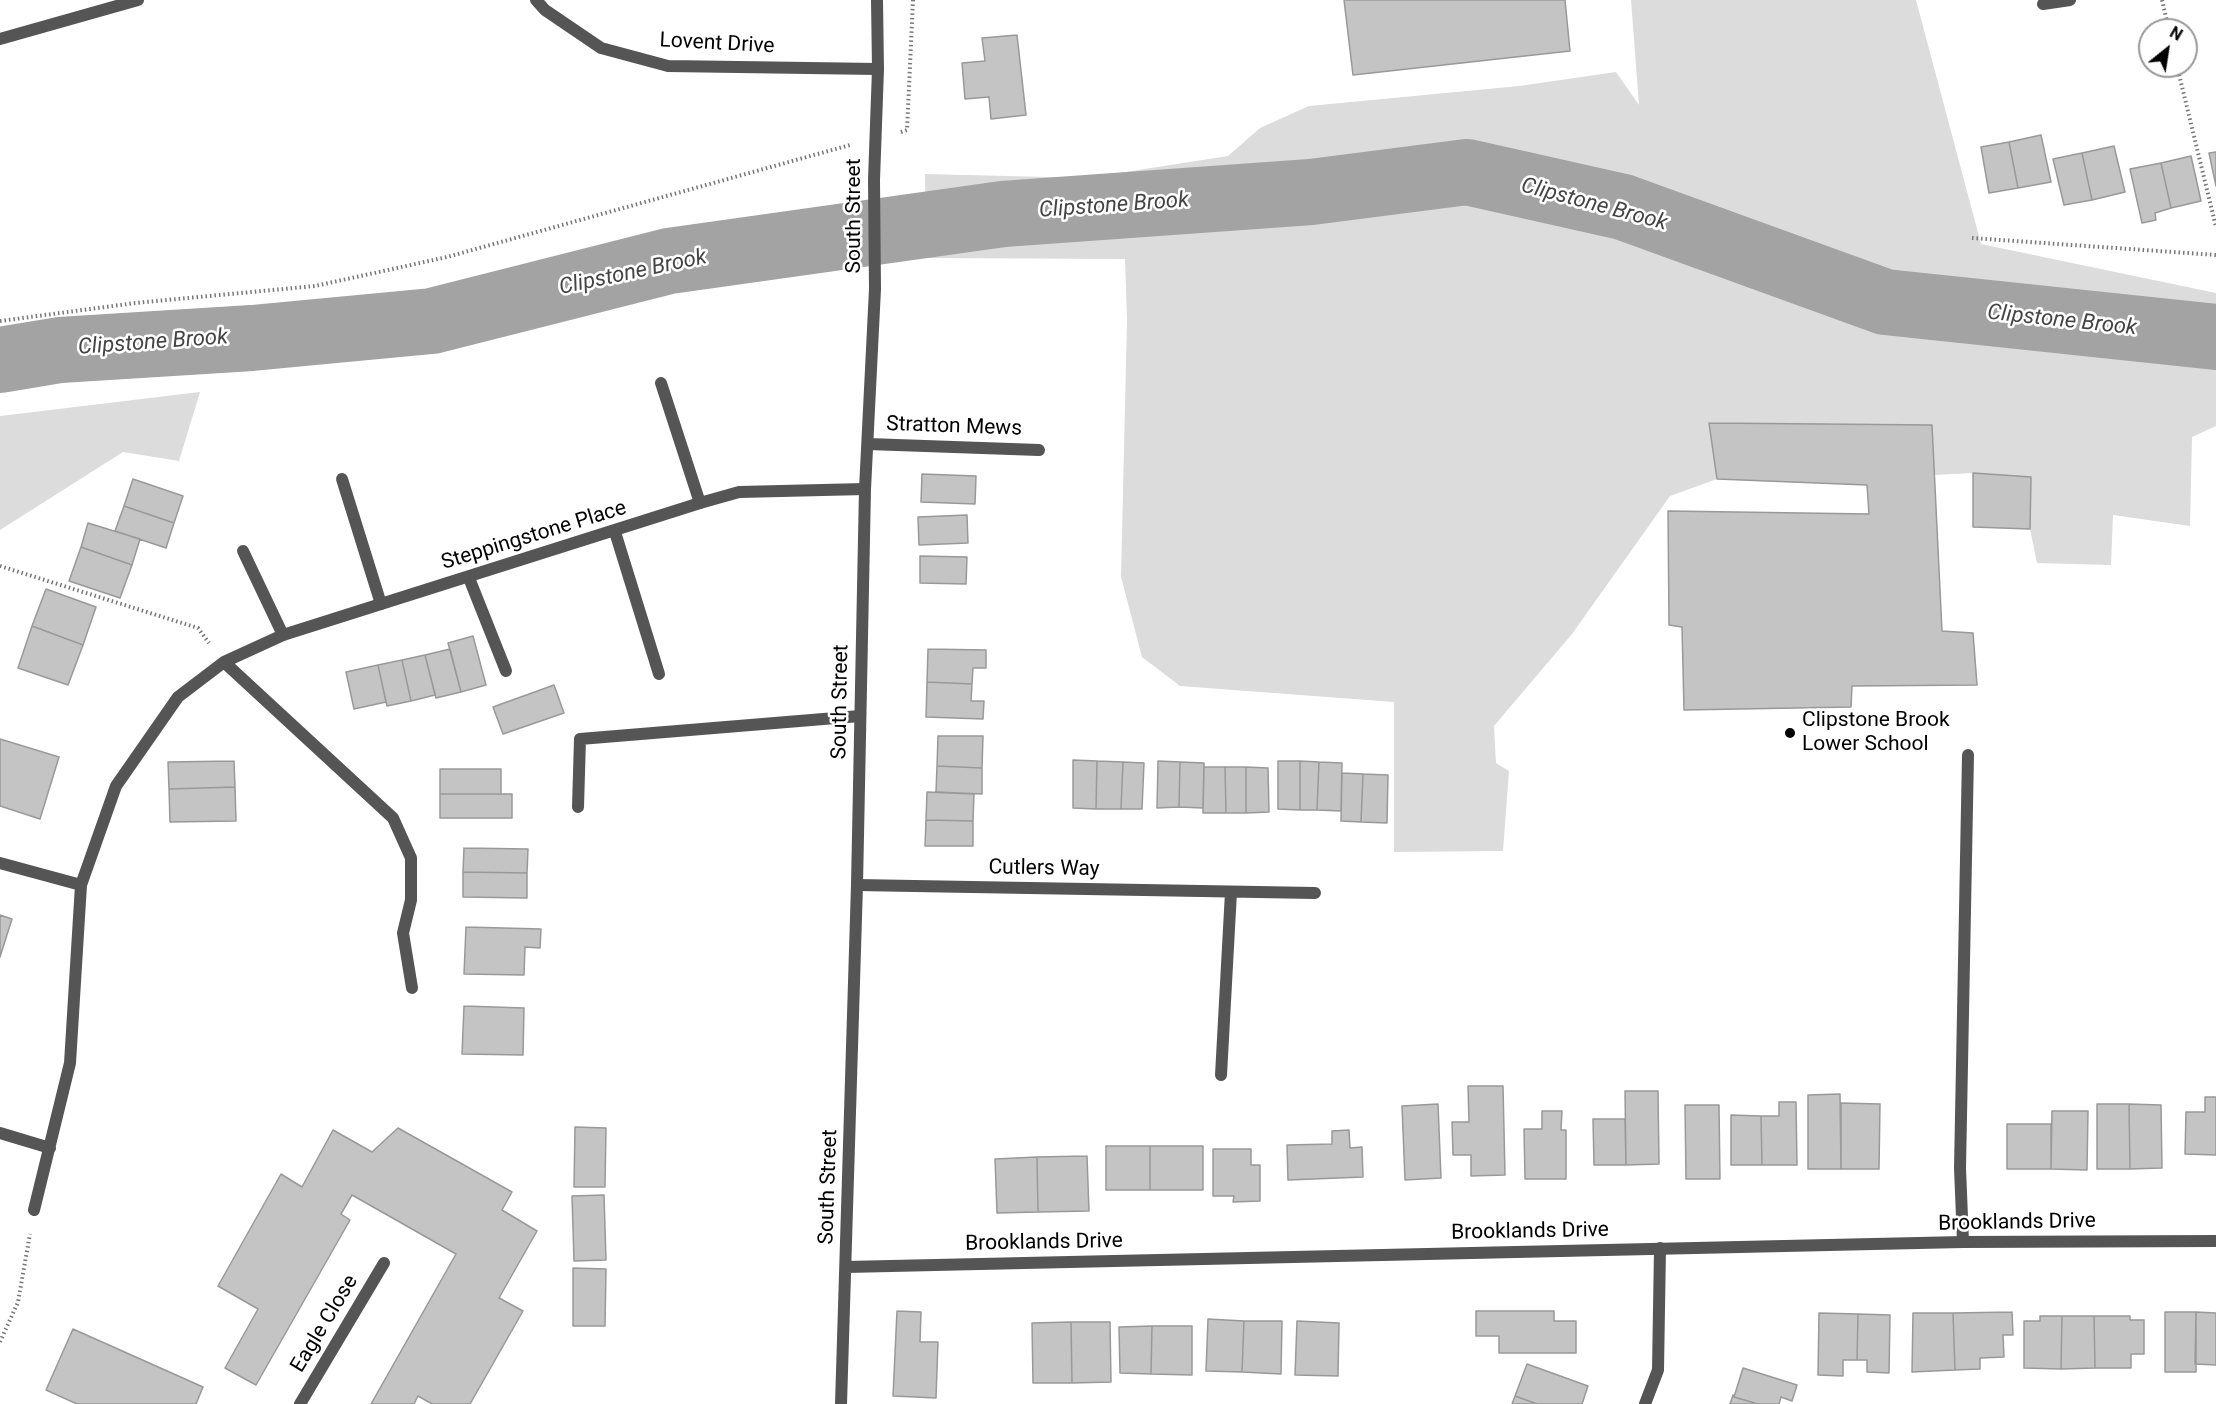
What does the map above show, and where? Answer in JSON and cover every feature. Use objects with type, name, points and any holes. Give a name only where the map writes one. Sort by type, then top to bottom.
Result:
[{"type":"street","points":[[0,39],[138,0]]},
{"type":"street","name":"Lovent Drive","points":[[536,0],[545,10],[601,48],[668,66],[878,69]]},
{"type":"street","name":"South Street","points":[[841,1404],[857,885],[865,489],[875,289],[874,180],[878,69],[876,0]]},
{"type":"street","points":[[2043,4],[2070,0]]},
{"type":"street","points":[[661,383],[700,503]]},
{"type":"street","name":"Stratton Mews","points":[[868,444],[1039,450]]},
{"type":"street","points":[[342,479],[381,604]]},
{"type":"street","name":"Steppingstone Place","points":[[34,1210],[70,1063],[81,885],[116,786],[178,697],[224,662],[283,635],[615,532],[700,503],[739,492],[865,489]]},
{"type":"street","points":[[615,532],[659,674]]},
{"type":"street","points":[[243,551],[283,635]]},
{"type":"street","points":[[469,578],[506,671]]},
{"type":"street","points":[[224,662],[393,818],[411,858],[411,900],[403,933],[412,988]]},
{"type":"street","points":[[578,807],[580,739],[860,716]]},
{"type":"street","points":[[1963,1242],[1960,1168],[1968,755]]},
{"type":"street","points":[[0,863],[81,885]]},
{"type":"street","name":"Cutlers Way","points":[[857,885],[1316,893]]},
{"type":"street","points":[[1221,1075],[1231,892]]},
{"type":"street","points":[[0,1133],[50,1148]]},
{"type":"street","name":"Brooklands Drive","points":[[846,1267],[1963,1242],[2216,1241]]},
{"type":"street","points":[[1645,1404],[1658,1370],[1660,1248]]},
{"type":"street","name":"Eagle Close","points":[[300,1404],[384,1263]]},
{"type":"path","points":[[0,321],[135,303],[315,286],[447,257],[907,130],[912,0]]},
{"type":"path","points":[[2162,0],[2166,18]]},
{"type":"path","points":[[2180,78],[2216,226]]},
{"type":"path","points":[[1972,238],[2216,255]]},
{"type":"path","points":[[0,566],[198,628],[224,662]]},
{"type":"path","points":[[0,1342],[18,1302],[34,1210]]},
{"type":"shaded area","points":[[1631,0],[1916,0],[1981,244],[2216,293],[2216,426],[2192,437],[2190,526],[2113,515],[2111,565],[2037,563],[2030,529],[2031,477],[1973,473],[1934,475],[1709,423],[1717,479],[1670,496],[1572,634],[1494,726],[1496,763],[1509,771],[1503,851],[1394,852],[1394,702],[1180,686],[1142,657],[1121,577],[1127,321],[1125,259],[926,258],[925,174],[1087,178],[1228,156],[1260,128],[1309,106],[1519,86],[1616,72],[1639,105]]},
{"type":"shaded area","points":[[200,392],[179,461],[123,452],[0,530],[0,416]]},
{"type":"building","points":[[1344,0],[1565,0],[1570,51],[1353,75]]},
{"type":"building","points":[[1017,35],[1026,115],[991,119],[989,97],[965,99],[962,63],[985,61],[982,38]]},
{"type":"building","points":[[2041,135],[2051,182],[2018,188],[2009,142]]},
{"type":"building","points":[[2009,142],[2018,188],[1989,193],[1981,147]]},
{"type":"building","points":[[2114,146],[2125,192],[2092,200],[2082,153]]},
{"type":"building","points":[[2216,152],[2216,186],[2209,153]]},
{"type":"building","points":[[2082,153],[2092,200],[2064,205],[2053,159]]},
{"type":"building","points":[[2191,156],[2201,201],[2171,208],[2161,163]]},
{"type":"building","points":[[2161,163],[2171,208],[2155,213],[2156,220],[2142,223],[2130,169]]},
{"type":"building","points":[[1709,423],[1932,425],[1942,631],[1973,633],[1977,685],[1852,686],[1851,707],[1684,710],[1682,627],[1669,625],[1668,511],[1869,514],[1867,485],[1717,479]]},
{"type":"building","points":[[1973,473],[2031,477],[2030,529],[1973,527]]},
{"type":"building","points":[[922,474],[976,476],[975,504],[921,502]]},
{"type":"building","points":[[133,479],[183,496],[174,523],[124,506]]},
{"type":"building","points":[[124,506],[174,523],[166,548],[115,531]]},
{"type":"building","points":[[967,515],[968,543],[919,545],[918,517]]},
{"type":"building","points":[[88,523],[140,539],[132,565],[81,547]]},
{"type":"building","points":[[81,547],[132,565],[120,598],[69,581]]},
{"type":"building","points":[[920,556],[967,557],[966,584],[920,583]]},
{"type":"building","points":[[46,589],[96,607],[83,645],[32,626]]},
{"type":"building","points":[[32,626],[83,645],[68,685],[18,668]]},
{"type":"building","points":[[473,636],[486,685],[461,692],[448,643]]},
{"type":"building","points":[[450,649],[461,692],[436,698],[425,655]]},
{"type":"building","points":[[928,649],[986,650],[986,668],[973,668],[972,684],[927,682]]},
{"type":"building","points":[[425,655],[435,695],[411,701],[402,660]]},
{"type":"building","points":[[402,660],[411,701],[387,706],[378,665]]},
{"type":"building","points":[[378,665],[386,702],[354,709],[346,672]]},
{"type":"building","points":[[927,682],[972,684],[971,701],[984,701],[983,719],[926,717]]},
{"type":"building","points":[[554,685],[564,713],[503,734],[493,707]]},
{"type":"building","points":[[938,736],[983,736],[982,768],[937,766]]},
{"type":"building","points":[[0,739],[59,757],[40,819],[0,806]]},
{"type":"building","points":[[1073,760],[1097,761],[1096,809],[1073,808]]},
{"type":"building","points":[[234,761],[235,787],[169,789],[168,762]]},
{"type":"building","points":[[1097,761],[1123,762],[1121,809],[1096,809]]},
{"type":"building","points":[[1158,761],[1180,762],[1179,807],[1157,808]]},
{"type":"building","points":[[1278,761],[1300,761],[1300,810],[1278,809]]},
{"type":"building","points":[[1300,761],[1319,762],[1317,810],[1300,810]]},
{"type":"building","points":[[1123,762],[1144,763],[1142,809],[1121,809]]},
{"type":"building","points":[[1180,762],[1204,763],[1203,808],[1179,807]]},
{"type":"building","points":[[1319,762],[1342,763],[1341,811],[1317,810]]},
{"type":"building","points":[[937,766],[982,768],[982,794],[936,792]]},
{"type":"building","points":[[1204,767],[1225,767],[1226,813],[1203,813]]},
{"type":"building","points":[[1225,767],[1246,767],[1246,813],[1226,813]]},
{"type":"building","points":[[1246,767],[1268,768],[1269,812],[1246,813]]},
{"type":"building","points":[[440,769],[501,769],[501,794],[440,794]]},
{"type":"building","points":[[1342,773],[1363,774],[1361,822],[1341,821]]},
{"type":"building","points":[[1363,774],[1388,775],[1387,823],[1361,822]]},
{"type":"building","points":[[235,787],[236,821],[170,822],[169,789]]},
{"type":"building","points":[[927,792],[974,794],[973,821],[926,820]]},
{"type":"building","points":[[440,794],[512,794],[512,818],[440,818]]},
{"type":"building","points":[[926,820],[973,821],[973,846],[925,846]]},
{"type":"building","points":[[464,848],[528,849],[527,873],[463,872]]},
{"type":"building","points":[[463,872],[527,873],[527,898],[463,897]]},
{"type":"building","points":[[0,915],[12,919],[0,957]]},
{"type":"building","points":[[466,927],[541,929],[540,948],[525,947],[524,975],[464,974]]},
{"type":"building","points":[[464,1006],[524,1008],[523,1055],[462,1054]]},
{"type":"building","points":[[1468,1086],[1503,1086],[1505,1175],[1471,1176],[1471,1155],[1453,1155],[1452,1122],[1469,1122]]},
{"type":"building","points":[[1625,1091],[1658,1091],[1659,1164],[1626,1165]]},
{"type":"building","points":[[1840,1094],[1841,1169],[1808,1169],[1808,1095]]},
{"type":"building","points":[[2205,1097],[2216,1097],[2216,1155],[2185,1154],[2186,1112],[2205,1112]]},
{"type":"building","points":[[1779,1102],[1796,1102],[1797,1165],[1762,1165],[1761,1116],[1779,1116]]},
{"type":"building","points":[[1841,1103],[1880,1104],[1879,1169],[1841,1169]]},
{"type":"building","points":[[1438,1104],[1441,1178],[1405,1180],[1402,1106]]},
{"type":"building","points":[[2097,1104],[2129,1104],[2130,1169],[2097,1169]]},
{"type":"building","points":[[2129,1104],[2161,1105],[2162,1168],[2130,1169]]},
{"type":"building","points":[[1685,1105],[1719,1105],[1720,1179],[1686,1179]]},
{"type":"building","points":[[1542,1111],[1562,1111],[1561,1130],[1566,1130],[1566,1179],[1525,1179],[1524,1129],[1542,1129]]},
{"type":"building","points":[[2052,1111],[2088,1111],[2087,1170],[2051,1169]]},
{"type":"building","points":[[1731,1115],[1761,1116],[1762,1165],[1731,1165]]},
{"type":"building","points":[[1593,1119],[1625,1119],[1626,1165],[1594,1165]]},
{"type":"building","points":[[2007,1124],[2051,1124],[2051,1169],[2007,1169]]},
{"type":"building","points":[[575,1127],[606,1128],[605,1187],[574,1187]]},
{"type":"building","points":[[398,1128],[512,1192],[502,1210],[537,1231],[499,1298],[523,1311],[470,1404],[432,1404],[418,1396],[414,1404],[371,1404],[456,1254],[352,1195],[341,1214],[350,1220],[256,1385],[225,1368],[258,1309],[218,1286],[281,1174],[302,1187],[333,1130],[372,1152]]},
{"type":"building","points":[[1349,1130],[1350,1148],[1362,1147],[1363,1177],[1288,1180],[1287,1145],[1332,1144],[1332,1131]]},
{"type":"building","points":[[1106,1146],[1150,1146],[1150,1190],[1106,1190]]},
{"type":"building","points":[[1150,1146],[1203,1146],[1203,1190],[1150,1190]]},
{"type":"building","points":[[1213,1149],[1251,1149],[1251,1165],[1260,1165],[1260,1201],[1233,1202],[1234,1196],[1213,1196]]},
{"type":"building","points":[[1087,1156],[1089,1211],[1038,1212],[1037,1157]]},
{"type":"building","points":[[1037,1157],[1038,1212],[997,1213],[995,1159]]},
{"type":"building","points":[[604,1195],[606,1260],[574,1261],[572,1196]]},
{"type":"building","points":[[573,1268],[606,1269],[605,1326],[573,1326]]},
{"type":"building","points":[[897,1311],[921,1312],[920,1342],[938,1342],[936,1398],[893,1396]]},
{"type":"building","points":[[1476,1311],[1554,1311],[1554,1321],[1576,1321],[1576,1353],[1499,1353],[1499,1336],[1476,1336]]},
{"type":"building","points":[[2012,1312],[2013,1335],[2003,1335],[2004,1357],[1980,1358],[1980,1369],[1955,1370],[1953,1313]]},
{"type":"building","points":[[2165,1312],[2196,1312],[2196,1372],[2165,1372]]},
{"type":"building","points":[[2196,1312],[2216,1313],[2216,1365],[2195,1364]]},
{"type":"building","points":[[1819,1313],[1858,1314],[1857,1360],[1843,1360],[1843,1376],[1818,1375]]},
{"type":"building","points":[[1913,1313],[1953,1313],[1955,1370],[1912,1372]]},
{"type":"building","points":[[1858,1314],[1890,1315],[1889,1373],[1867,1372],[1867,1360],[1857,1360]]},
{"type":"building","points":[[2040,1316],[2062,1316],[2061,1369],[2024,1368],[2024,1321],[2040,1321]]},
{"type":"building","points":[[2062,1316],[2094,1316],[2095,1368],[2061,1369]]},
{"type":"building","points":[[2094,1316],[2130,1316],[2130,1320],[2144,1320],[2144,1354],[2131,1354],[2131,1368],[2095,1368]]},
{"type":"building","points":[[1208,1319],[1244,1321],[1242,1372],[1206,1371]]},
{"type":"building","points":[[1244,1321],[1282,1321],[1281,1374],[1242,1372]]},
{"type":"building","points":[[1297,1321],[1339,1323],[1338,1376],[1295,1375]]},
{"type":"building","points":[[1071,1322],[1110,1322],[1111,1382],[1072,1383]]},
{"type":"building","points":[[1071,1322],[1072,1383],[1033,1383],[1032,1323]]},
{"type":"building","points":[[1152,1326],[1192,1326],[1192,1375],[1151,1374]]},
{"type":"building","points":[[1152,1326],[1151,1374],[1120,1373],[1119,1327]]},
{"type":"building","points":[[73,1329],[203,1387],[196,1404],[77,1404],[46,1390]]},
{"type":"building","points":[[1527,1364],[1588,1386],[1582,1404],[1537,1404],[1515,1396]]},
{"type":"building","points":[[1743,1368],[1797,1385],[1792,1401],[1781,1397],[1779,1404],[1758,1404],[1734,1397]]},
{"type":"building","points":[[1733,1395],[1734,1397],[1758,1404],[1730,1404]]},
{"type":"building","points":[[1515,1396],[1537,1404],[1512,1404]]},
{"type":"waterway","name":"Clipstone Brook","points":[[0,360],[60,350],[252,338],[432,321],[669,261],[1003,214],[1311,192],[1467,172],[1623,207],[1885,302],[2216,337]]},
{"type":"place","name":"Clipstone Brook Lower School","points":[[1790,733]]}]
